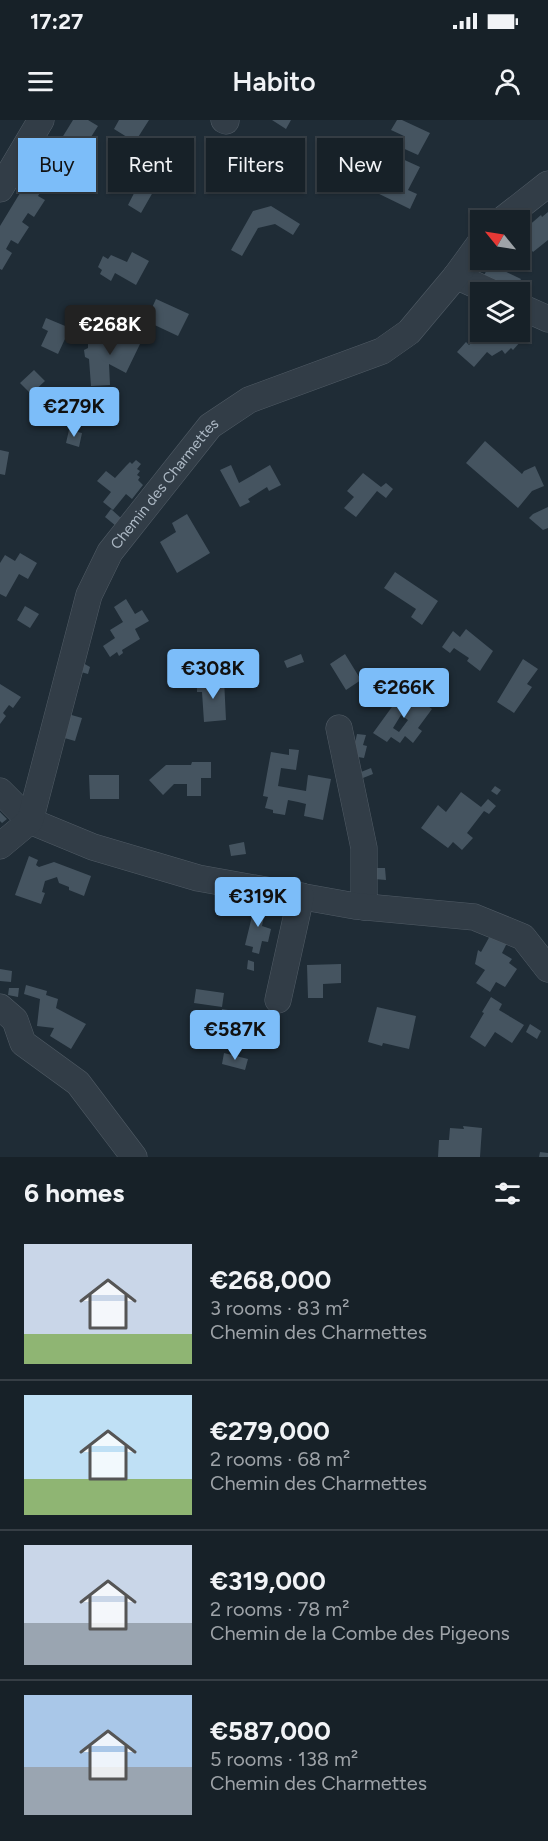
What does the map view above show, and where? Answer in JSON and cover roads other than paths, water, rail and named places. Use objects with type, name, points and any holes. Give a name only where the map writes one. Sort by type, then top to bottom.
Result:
[{"type":"street","points":[[0,189],[41,120]]},
{"type":"street","points":[[515,210],[548,184]]},
{"type":"street","name":"Chemin des Charmettes","points":[[30,820],[89,595],[110,552],[210,426],[249,400],[382,351],[409,332],[470,257]]},
{"type":"street","points":[[456,276],[470,282]]},
{"type":"street","points":[[530,311],[548,319]]},
{"type":"street","points":[[339,728],[364,848],[364,906]]},
{"type":"street","points":[[0,791],[30,820],[93,848],[198,878],[364,906],[474,917],[523,937],[548,969]]},
{"type":"street","points":[[0,846],[30,820]]},
{"type":"street","points":[[278,1000],[301,896]]},
{"type":"street","points":[[0,1007],[15,1020],[23,1043],[78,1083],[134,1157]]}]
